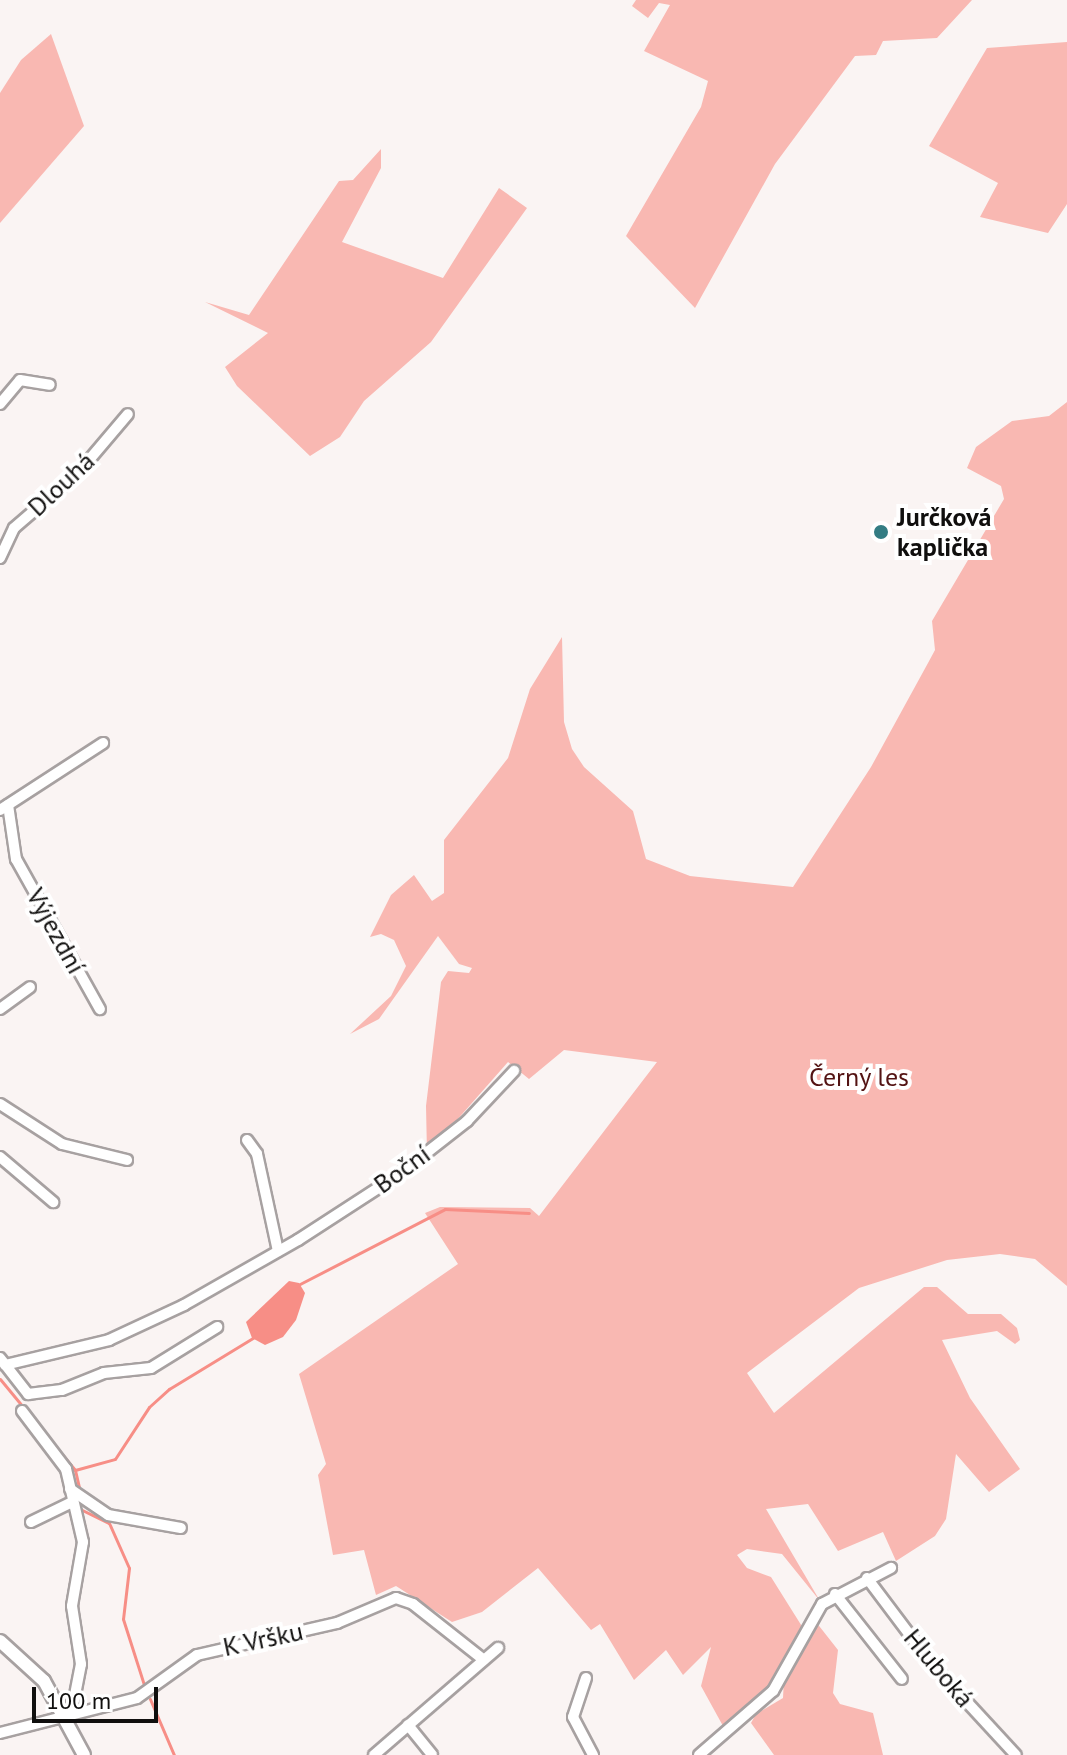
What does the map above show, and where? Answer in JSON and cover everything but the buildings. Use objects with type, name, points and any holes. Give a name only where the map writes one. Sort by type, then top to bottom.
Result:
[{"type":"street","points":[[0,404],[20,380],[50,385]]},
{"type":"street","name":"Dlouhá","points":[[0,558],[14,528],[78,473],[128,414]]},
{"type":"street","name":"Výjezdní","points":[[100,1009],[16,859],[4,807],[103,743]]},
{"type":"street","points":[[0,1009],[30,987]]},
{"type":"street","name":"Boční","points":[[2,1362],[109,1340],[184,1305],[278,1251],[398,1175],[467,1121],[514,1071]]},
{"type":"street","points":[[0,1104],[62,1144],[127,1160]]},
{"type":"street","points":[[247,1140],[257,1154],[278,1251]]},
{"type":"street","points":[[257,1154],[268,1148]]},
{"type":"street","points":[[0,1157],[53,1202]]},
{"type":"street","points":[[2,1362],[28,1394],[62,1390],[104,1373],[151,1368],[217,1327]]},
{"type":"street","points":[[22,1411],[66,1469],[76,1493],[108,1515],[181,1528]]},
{"type":"street","points":[[31,1522],[70,1503],[76,1493]]},
{"type":"street","points":[[65,1713],[74,1700],[82,1655],[72,1606],[84,1554],[70,1503]]},
{"type":"street","points":[[699,1755],[773,1691],[822,1604],[835,1594],[891,1568]]},
{"type":"street","name":"Hluboká","points":[[867,1578],[931,1663],[1016,1755]]},
{"type":"street","name":"Hluboká","points":[[835,1594],[902,1679]]},
{"type":"street","name":"K Vršku","points":[[0,1733],[65,1713],[137,1698],[197,1655],[337,1623],[396,1598],[413,1604],[484,1660]]},
{"type":"street","points":[[0,1641],[30,1666],[65,1713],[84,1755]]},
{"type":"street","points":[[374,1755],[498,1648]]},
{"type":"street","points":[[586,1678],[573,1717],[593,1755]]},
{"type":"street","points":[[408,1725],[432,1755]]},
{"type":"green space","points":[[636,0],[972,0],[937,38],[883,41],[876,55],[855,56],[775,164],[695,308],[626,236],[701,107],[708,81],[644,51],[670,5],[659,3],[648,18],[632,6]]},
{"type":"green space","points":[[51,34],[84,126],[0,223],[0,93],[21,60]]},
{"type":"green space","points":[[1067,42],[1067,204],[1048,233],[980,217],[998,183],[929,146],[987,48]]},
{"type":"green space","points":[[381,149],[381,168],[342,242],[443,278],[499,188],[527,208],[431,342],[364,401],[340,437],[310,456],[237,386],[225,367],[268,333],[205,302],[249,315],[339,181],[353,180]]},
{"type":"green space","name":"Černý les","points":[[1067,402],[1067,1286],[1035,1259],[1000,1254],[947,1260],[859,1288],[747,1373],[774,1413],[924,1287],[937,1287],[968,1314],[1001,1314],[1017,1328],[1020,1340],[1015,1344],[997,1331],[942,1340],[970,1398],[1020,1469],[989,1492],[956,1454],[946,1519],[935,1536],[896,1561],[883,1532],[838,1551],[808,1504],[766,1509],[820,1601],[782,1554],[747,1549],[737,1555],[747,1568],[771,1577],[803,1628],[765,1694],[723,1726],[701,1686],[711,1647],[683,1675],[666,1650],[634,1680],[600,1624],[591,1630],[538,1568],[482,1612],[452,1622],[396,1586],[376,1595],[364,1550],[333,1555],[318,1475],[326,1464],[299,1374],[458,1264],[425,1213],[440,1207],[530,1208],[539,1216],[657,1062],[564,1050],[529,1079],[508,1062],[427,1154],[426,1106],[441,982],[448,971],[469,973],[472,968],[459,964],[438,936],[379,1019],[350,1034],[391,996],[406,966],[394,940],[381,934],[370,937],[391,895],[414,875],[432,901],[444,893],[444,840],[508,758],[530,689],[562,637],[564,722],[572,749],[584,767],[633,811],[646,859],[690,876],[793,887],[871,767],[928,663],[935,650],[932,621],[1004,499],[1001,486],[967,468],[976,447],[1012,421],[1049,416]]},
{"type":"green space","points":[[816,1622],[838,1650],[833,1693],[840,1704],[873,1713],[883,1755],[774,1755],[751,1723],[756,1714],[783,1698],[784,1678]]},
{"type":"shaded area","points":[[289,1281],[299,1283],[305,1293],[296,1320],[283,1337],[265,1345],[252,1338],[246,1322]]},
{"type":"waterway","points":[[296,1286],[445,1209],[529,1213]]},
{"type":"waterway","points":[[75,1470],[115,1459],[149,1407],[169,1389],[253,1338]]},
{"type":"waterway","points":[[0,1379],[75,1470],[80,1491]]},
{"type":"waterway","points":[[78,1508],[109,1523],[129,1568],[123,1619],[145,1688]]},
{"type":"waterway","points":[[150,1699],[174,1755]]},
{"type":"place","name":"Jurčková kaplička","points":[[881,532]]}]
